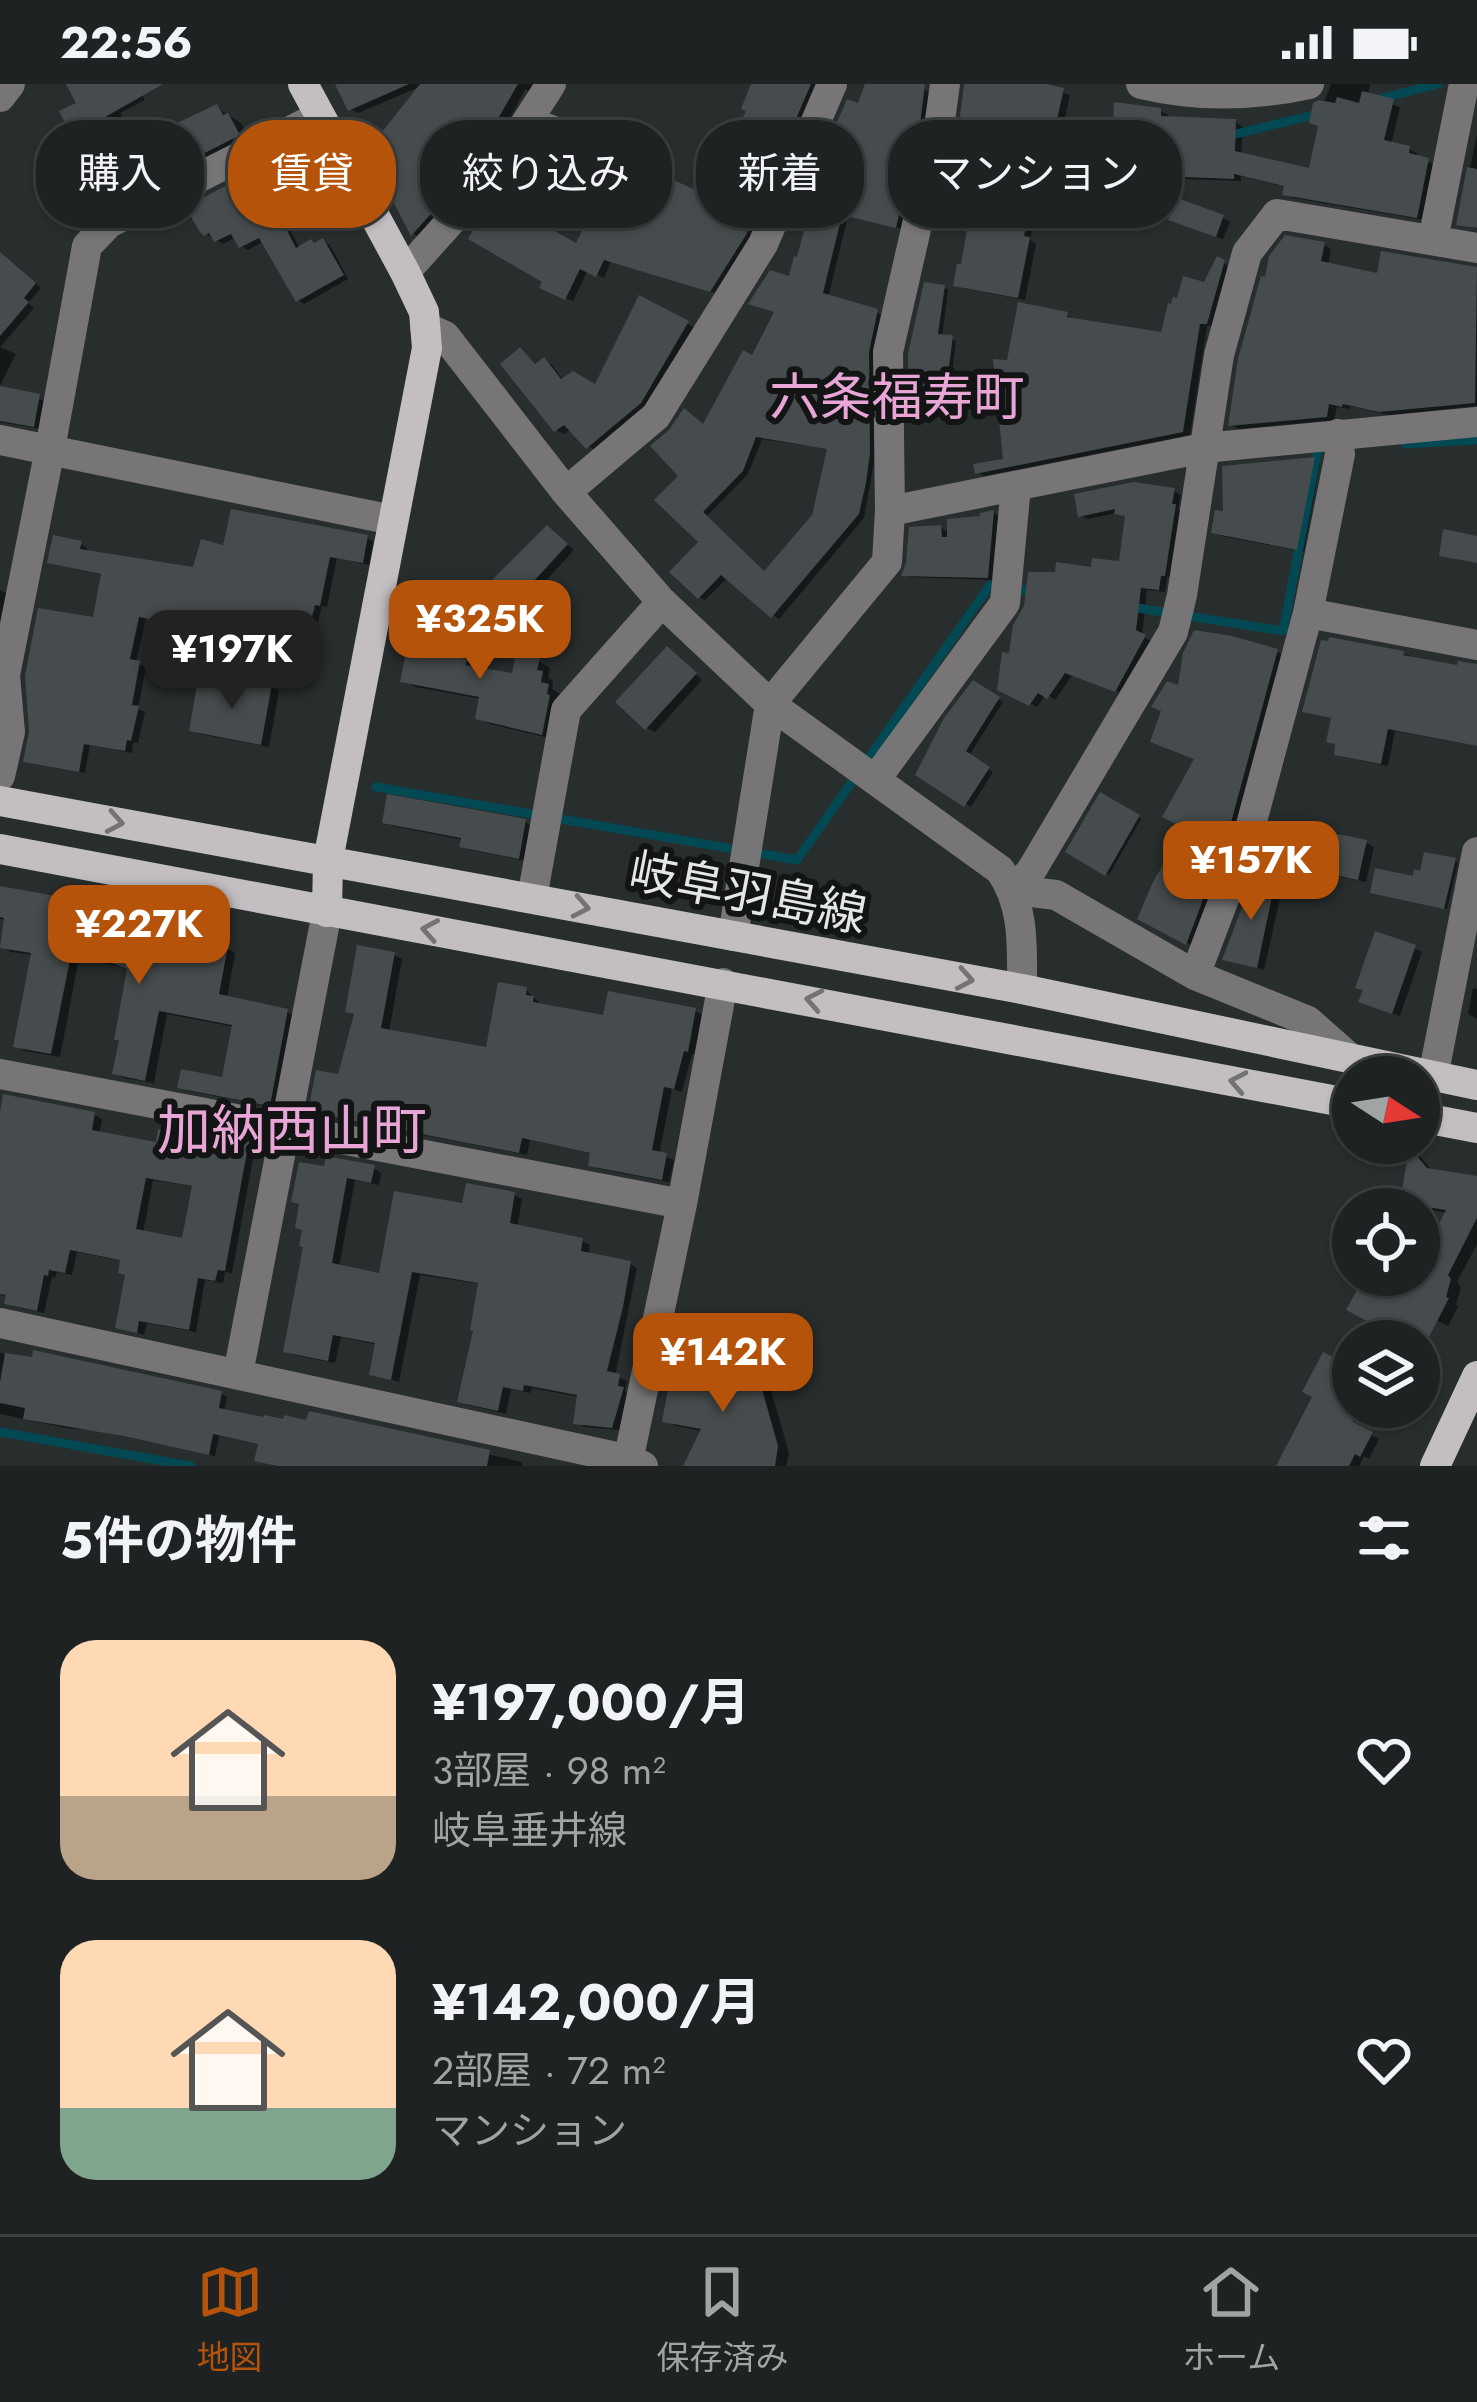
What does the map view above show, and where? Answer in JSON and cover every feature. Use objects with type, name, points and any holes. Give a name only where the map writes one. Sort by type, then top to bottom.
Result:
[{"type":"main road","points":[[303,84],[406,272],[424,312],[427,348],[328,860],[327,912]]},
{"type":"main road","name":"岐阜羽島線","points":[[0,801],[1022,989],[1337,1056]]},
{"type":"main road","name":"岐阜羽島線","points":[[0,848],[1332,1100]]},
{"type":"main road","name":"岐阜羽島線","points":[[1440,1078],[1477,1085]]},
{"type":"main road","points":[[1440,1121],[1477,1128]]},
{"type":"main road","points":[[1435,1466],[1477,1376]]},
{"type":"street","points":[[0,97],[10,84]]},
{"type":"street","points":[[529,120],[551,84]]},
{"type":"street","points":[[566,492],[656,416],[763,244],[832,84]]},
{"type":"street","points":[[733,936],[770,704],[887,562],[888,352],[945,84]]},
{"type":"street","points":[[1141,84],[1175,92],[1309,84]]},
{"type":"street","points":[[1433,240],[1464,84]]},
{"type":"street","points":[[0,776],[10,732],[5,675],[87,246],[109,223],[320,116]]},
{"type":"street","points":[[1014,890],[1031,871],[1172,632],[1182,595],[1219,355],[1247,253],[1276,214],[1477,248]]},
{"type":"street","points":[[406,272],[445,228]]},
{"type":"street","points":[[425,327],[446,336],[566,492],[662,602],[770,704],[1000,870],[1014,890],[1022,925],[1022,989]]},
{"type":"street","points":[[890,512],[1204,448],[1477,422]]},
{"type":"street","points":[[1195,975],[1248,836],[1308,613],[1340,454],[1338,434]]},
{"type":"street","points":[[0,440],[393,520]]},
{"type":"street","points":[[875,780],[1005,603],[1016,486]]},
{"type":"street","points":[[532,898],[566,710],[662,602]]},
{"type":"street","points":[[1308,613],[1477,645]]},
{"type":"street","points":[[1437,1056],[1477,852]]},
{"type":"street","points":[[1014,890],[1056,895],[1195,975],[1308,1022],[1348,1056]]},
{"type":"street","points":[[238,1374],[327,912]]},
{"type":"street","points":[[0,1323],[633,1464],[723,983]]},
{"type":"street","points":[[0,1074],[682,1204]]},
{"type":"building","points":[[66,84],[163,84],[100,120],[64,120],[59,111],[76,103]]},
{"type":"building","points":[[335,84],[409,84],[348,111]]},
{"type":"building","points":[[420,84],[518,84],[497,120],[420,120],[420,226],[411,236],[396,207],[396,120],[392,120]]},
{"type":"building","points":[[751,84],[811,84],[796,120],[742,120],[746,111],[741,109]]},
{"type":"building","points":[[865,84],[925,84],[920,120],[888,120],[888,226],[864,220],[864,120],[838,120],[847,99],[858,103]]},
{"type":"building","points":[[964,84],[1064,88],[1057,120],[960,120]]},
{"type":"building","points":[[1362,91],[1394,99],[1384,140],[1410,146],[1409,153],[1429,158],[1417,218],[1282,195],[1284,186],[1234,174],[1234,179],[1182,177],[1182,120],[1113,120],[1114,102],[1161,108],[1161,116],[1236,119],[1235,151],[1309,168],[1318,126],[1309,123],[1313,103],[1335,103],[1337,97],[1359,103]]},
{"type":"building","points":[[217,104],[232,120],[228,120],[228,141],[204,153],[204,120],[183,120]]},
{"type":"building","points":[[1467,167],[1477,169],[1477,228],[1456,225]]},
{"type":"building","points":[[672,179],[696,190],[696,228],[749,228],[710,292],[604,260],[596,277],[580,269],[565,300],[539,288],[542,282],[468,239],[474,228],[549,228],[576,243],[584,228],[672,228]]},
{"type":"building","points":[[228,185],[228,228],[286,228],[296,248],[323,238],[344,275],[296,302],[259,238],[239,248],[231,234],[214,242],[209,233],[200,232],[204,197]]},
{"type":"building","points":[[1182,200],[1224,215],[1216,237],[1182,225]]},
{"type":"building","points":[[805,228],[839,228],[823,293],[878,309],[869,352],[870,453],[859,514],[771,618],[721,575],[698,599],[669,572],[698,542],[654,500],[678,476],[650,446],[684,408],[703,424],[743,350],[752,355],[774,312],[748,304],[770,270],[789,276]],"holes":[[[756,437],[827,449],[812,515],[764,571],[703,512],[743,471]]]},
{"type":"building","points":[[967,228],[1026,228],[1024,236],[1030,237],[1018,298],[953,286],[957,264],[961,264]]},
{"type":"building","points":[[1285,235],[1325,242],[1321,261],[1377,273],[1381,251],[1477,267],[1475,403],[1379,412],[1329,404],[1327,417],[1228,426],[1238,359],[1261,276],[1265,277],[1269,256]]},
{"type":"building","points":[[0,252],[36,283],[24,298],[29,302],[0,336]]},
{"type":"building","points":[[1217,256],[1225,260],[1207,324],[1200,324],[1183,432],[975,474],[973,464],[1003,459],[993,359],[1007,360],[1018,302],[1068,312],[1067,317],[1161,332],[1168,303],[1177,298],[1183,276],[1204,282]]},
{"type":"building","points":[[924,282],[945,285],[938,334],[953,335],[945,398],[908,394],[908,354]]},
{"type":"building","points":[[639,295],[689,321],[641,403],[586,449],[564,425],[554,432],[500,364],[520,347],[535,364],[544,357],[561,379],[573,371],[595,384]]},
{"type":"building","points":[[0,386],[40,394],[34,427],[0,421]]},
{"type":"building","points":[[1315,457],[1297,550],[1211,533],[1215,510],[1223,511],[1222,466]]},
{"type":"building","points":[[1133,482],[1175,488],[1172,504],[1176,504],[1165,576],[1161,576],[1159,590],[1141,588],[1136,630],[1146,635],[1115,692],[1065,673],[1047,699],[1038,693],[1029,706],[997,690],[1002,652],[1009,653],[1013,625],[1024,606],[1028,572],[1055,572],[1056,562],[1091,567],[1092,558],[1119,561],[1125,516],[1114,514],[1115,509],[1078,517],[1074,494]]},
{"type":"building","points":[[231,509],[368,535],[363,563],[330,557],[320,606],[315,605],[303,652],[251,640],[254,629],[194,612],[189,627],[139,617],[130,659],[140,661],[132,705],[139,706],[125,751],[84,744],[79,772],[23,762],[29,731],[25,676],[38,608],[93,617],[101,574],[47,563],[53,535],[82,541],[80,549],[193,567],[201,539],[223,545]]},
{"type":"building","points":[[994,510],[988,578],[901,576],[909,527],[941,525],[942,537],[947,537],[947,519]]},
{"type":"building","points":[[547,525],[568,544],[533,582],[540,588],[517,612],[488,584]]},
{"type":"building","points":[[1443,529],[1477,536],[1477,563],[1439,556]]},
{"type":"building","points":[[412,623],[440,628],[435,652],[467,659],[466,665],[512,673],[516,653],[540,658],[537,670],[543,671],[541,682],[549,684],[550,695],[542,735],[475,719],[479,697],[400,682]]},
{"type":"building","points":[[1194,630],[1278,649],[1229,830],[1186,945],[1137,919],[1184,828],[1162,817],[1194,759],[1150,742],[1161,711],[1151,707],[1167,681],[1178,685],[1183,653]]},
{"type":"building","points":[[1329,637],[1457,665],[1458,661],[1477,664],[1477,746],[1388,729],[1381,764],[1334,755],[1335,744],[1326,742],[1331,718],[1302,712],[1321,640]]},
{"type":"building","points":[[667,646],[697,673],[645,730],[615,702]]},
{"type":"building","points":[[240,678],[272,684],[261,745],[189,731],[197,685],[237,692]]},
{"type":"building","points":[[973,680],[1000,697],[966,751],[990,767],[964,807],[915,775],[944,718]]},
{"type":"building","points":[[1100,792],[1140,815],[1105,876],[1065,852]]},
{"type":"building","points":[[387,794],[526,819],[519,859],[459,847],[461,838],[382,823]]},
{"type":"building","points":[[1328,832],[1367,840],[1358,880],[1320,872]]},
{"type":"building","points":[[1424,852],[1456,858],[1444,909],[1370,893],[1375,868],[1413,876],[1414,869],[1420,871]]},
{"type":"building","points":[[1261,857],[1269,861],[1259,884],[1274,887],[1257,968],[1222,960]]},
{"type":"building","points":[[0,886],[156,908],[154,918],[181,923],[179,936],[228,946],[219,994],[288,1009],[270,1106],[177,1088],[181,1069],[222,1077],[232,1025],[159,1011],[145,1081],[112,1074],[127,969],[115,964],[71,955],[51,1054],[13,1047],[31,953],[0,948],[4,918],[0,917]]},
{"type":"building","points":[[1375,931],[1416,945],[1392,1014],[1358,1002],[1363,990],[1355,988]]},
{"type":"building","points":[[357,945],[395,952],[381,1028],[486,1047],[498,982],[527,987],[526,995],[534,996],[533,1002],[603,1015],[608,991],[696,1008],[688,1052],[684,1051],[674,1089],[664,1087],[652,1150],[667,1153],[662,1180],[588,1166],[590,1153],[522,1138],[519,1153],[308,1112],[316,1070],[338,1074],[354,1014],[345,1012]]},
{"type":"building","points":[[3,1094],[95,1112],[92,1130],[156,1142],[158,1129],[170,1131],[171,1126],[249,1141],[225,1271],[218,1270],[215,1281],[198,1278],[189,1330],[139,1321],[137,1333],[115,1328],[125,1275],[118,1273],[120,1260],[70,1250],[65,1273],[49,1270],[44,1275],[37,1311],[4,1304],[6,1295],[0,1294]],"holes":[[[146,1178],[192,1186],[182,1238],[136,1229]]]},
{"type":"building","points":[[326,1156],[375,1165],[371,1183],[347,1178],[332,1263],[379,1273],[394,1191],[462,1203],[466,1183],[515,1192],[510,1223],[583,1238],[581,1251],[631,1261],[607,1371],[620,1374],[618,1386],[624,1387],[612,1428],[573,1424],[577,1395],[524,1385],[523,1391],[503,1387],[498,1411],[457,1402],[478,1283],[412,1272],[391,1380],[369,1375],[375,1343],[333,1335],[328,1361],[283,1352],[303,1247],[299,1246],[302,1230],[295,1228],[299,1204],[291,1202],[299,1162],[324,1166]]},
{"type":"building","points":[[1406,1164],[1477,1176],[1477,1218],[1448,1275],[1449,1298],[1438,1320],[1365,1320],[1346,1310],[1354,1296],[1440,1296],[1440,1222],[1446,1210],[1440,1209],[1440,1188],[1402,1188]]},
{"type":"building","points":[[748,1339],[778,1446],[775,1466],[683,1466],[701,1429],[662,1422],[673,1361],[740,1374]]},
{"type":"building","points":[[33,1350],[222,1391],[219,1408],[306,1420],[309,1411],[490,1450],[487,1466],[277,1466],[254,1461],[258,1444],[213,1434],[209,1455],[23,1419],[25,1408],[0,1403],[0,1382],[5,1353],[32,1357]]},
{"type":"building","points":[[1323,1352],[1332,1356],[1332,1428],[1373,1432],[1360,1457],[1355,1454],[1349,1466],[1276,1466],[1312,1397],[1302,1392]]},
{"type":"waterway","points":[[1379,99],[1438,84]]},
{"type":"waterway","points":[[1228,136],[1322,113]]},
{"type":"waterway","points":[[1405,444],[1477,440]]},
{"type":"waterway","points":[[1131,607],[1283,631],[1318,449],[1322,448]]},
{"type":"waterway","points":[[376,787],[797,860],[990,585],[1037,592]]},
{"type":"waterway","points":[[0,1432],[191,1466]]},
{"type":"district","name":"六条福寿町","points":[[897,397]]},
{"type":"district","name":"加納西山町","points":[[292,1130]]}]
